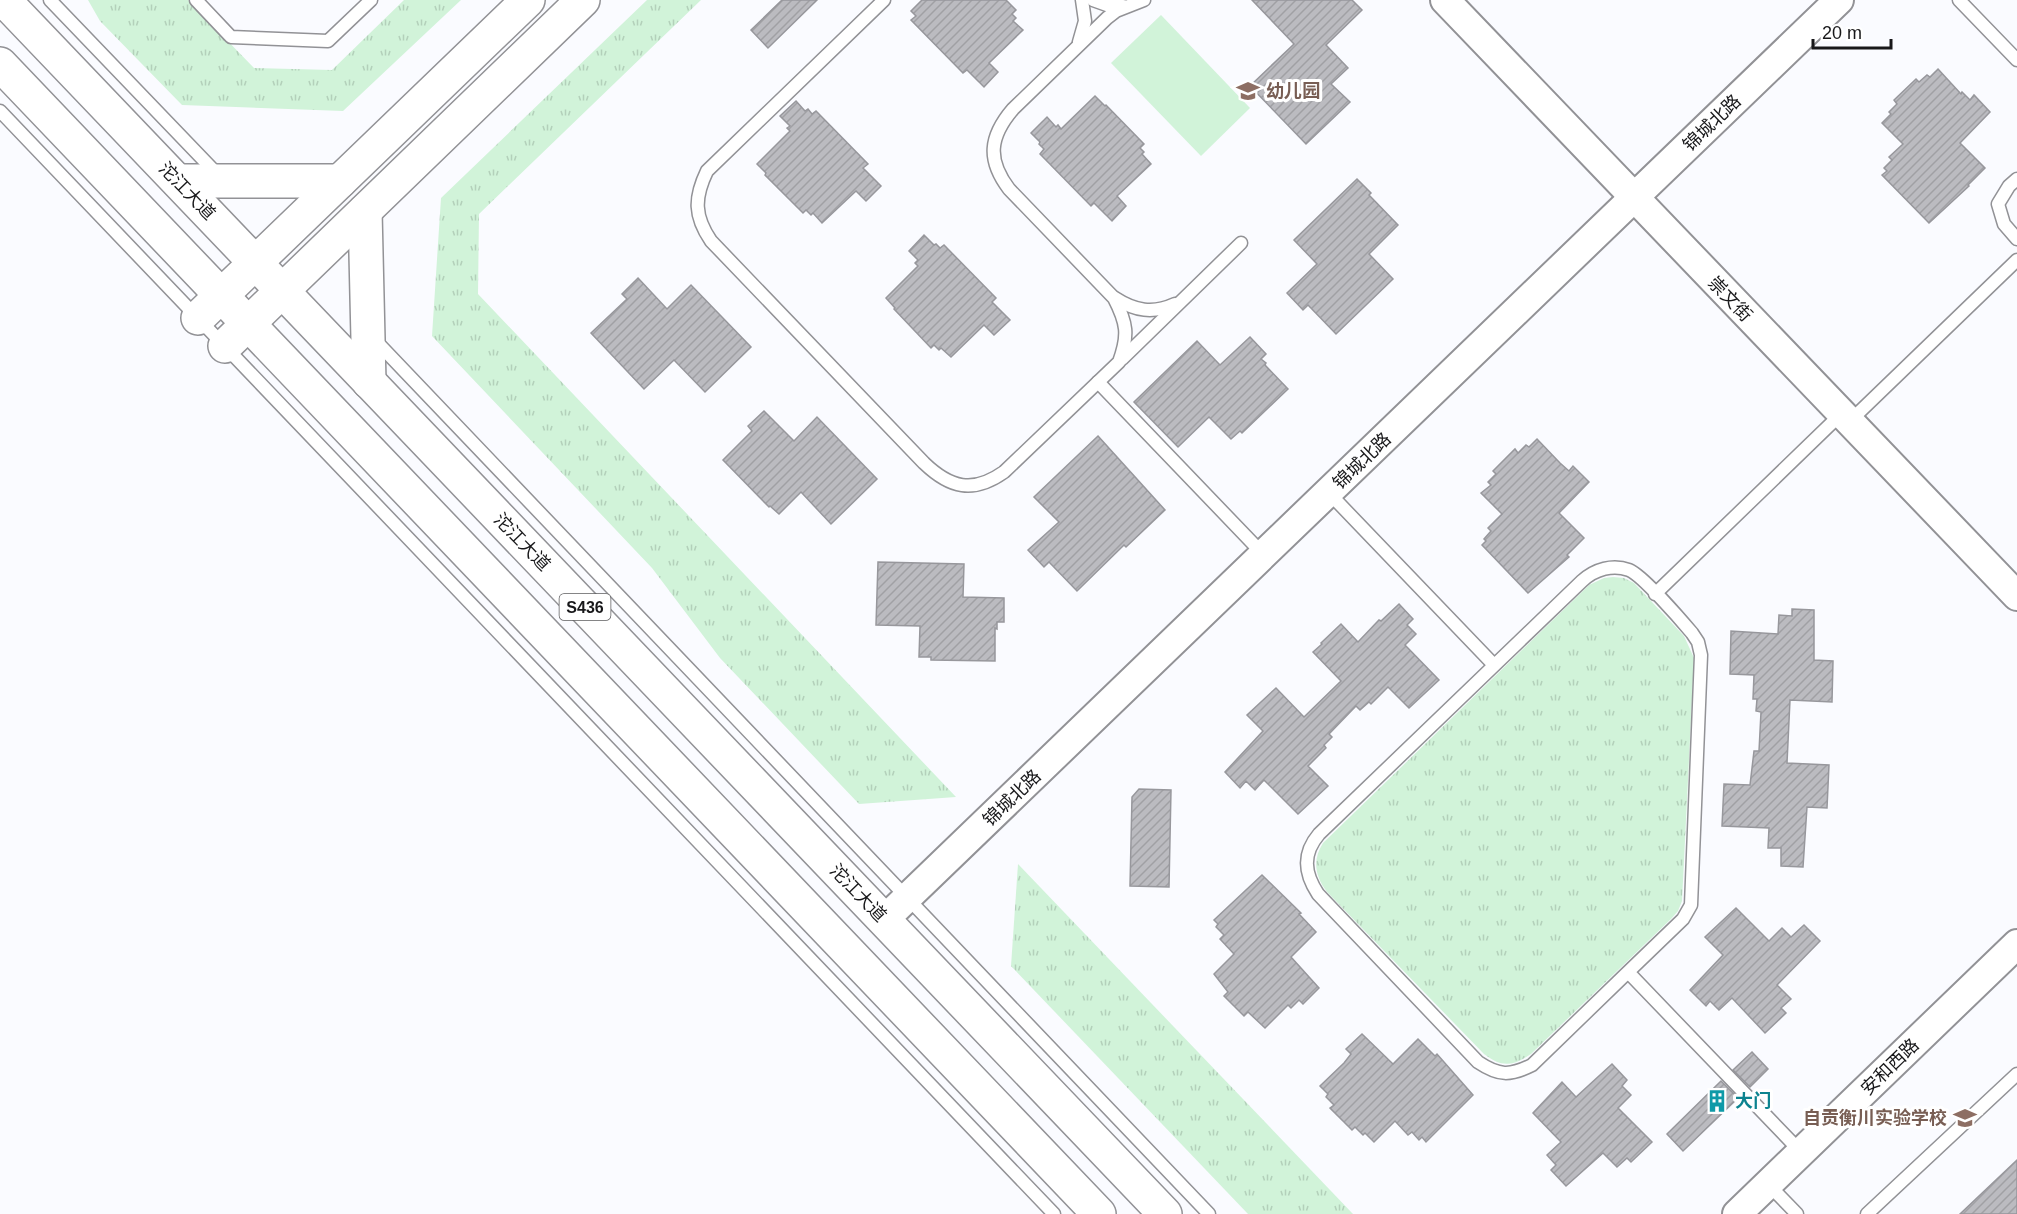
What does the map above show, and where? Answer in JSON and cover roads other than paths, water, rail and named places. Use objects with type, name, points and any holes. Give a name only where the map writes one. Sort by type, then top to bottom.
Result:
[{"type":"main road","name":"沱江大道","points":[[4,0],[1165,1214]]},
{"type":"main road","points":[[198,318],[528,0]]},
{"type":"main road","points":[[225,346],[583,0]]},
{"type":"main road","name":"S436","points":[[0,64],[1099,1214]]},
{"type":"main road","points":[[178,181],[340,181]]},
{"type":"main road","points":[[365,211],[369,382]]},
{"type":"street","name":"崇文街","points":[[1445,0],[2017,596]]},
{"type":"street","name":"锦城北路","points":[[884,920],[1839,0]]},
{"type":"street","name":"安和西路","points":[[1737,1214],[2017,944]]},
{"type":"lane","points":[[51,0],[224,181]]},
{"type":"lane","points":[[196,0],[231,37],[328,41],[371,0]]},
{"type":"lane","points":[[884,0],[707,171],[697,202],[698,217],[711,241],[924,463],[944,480],[955,484],[979,485],[992,481],[1004,472],[1241,243]]},
{"type":"lane","points":[[1073,50],[1083,31],[1082,0]]},
{"type":"lane","points":[[1093,0],[1107,5],[1126,6]]},
{"type":"lane","points":[[1144,0],[1126,6],[1107,18],[1001,123],[994,143],[994,162],[1000,177],[1010,189],[1114,298],[1127,306],[1148,311],[1180,302]]},
{"type":"lane","points":[[1959,0],[2017,60]]},
{"type":"lane","points":[[0,111],[1054,1214]]},
{"type":"lane","points":[[2017,179],[1998,204],[2004,224],[2017,239]]},
{"type":"lane","points":[[1655,594],[2017,260]]},
{"type":"lane","points":[[1114,298],[1123,315],[1126,332],[1125,345],[1119,362]]},
{"type":"lane","points":[[368,333],[1209,1214]]},
{"type":"lane","points":[[1098,382],[1264,555]]},
{"type":"lane","points":[[1329,493],[1494,665]]},
{"type":"lane","points":[[1614,567],[1630,570],[1655,594],[1692,633],[1701,649],[1691,905],[1683,918],[1532,1065],[1515,1072],[1493,1071],[1478,1062],[1318,894],[1307,874],[1306,856],[1319,834],[1582,581],[1600,570],[1614,567]]},
{"type":"lane","points":[[1628,972],[1802,1152]]},
{"type":"lane","points":[[1867,1214],[2017,1074]]},
{"type":"lane","points":[[1768,1184],[1797,1214]]},
{"type":"place","name":"幼儿园","points":[[1248,91]]},
{"type":"place","name":"大门","points":[[1717,1101]]},
{"type":"place","name":"自贡衡川实验学校","points":[[1965,1118]]}]
